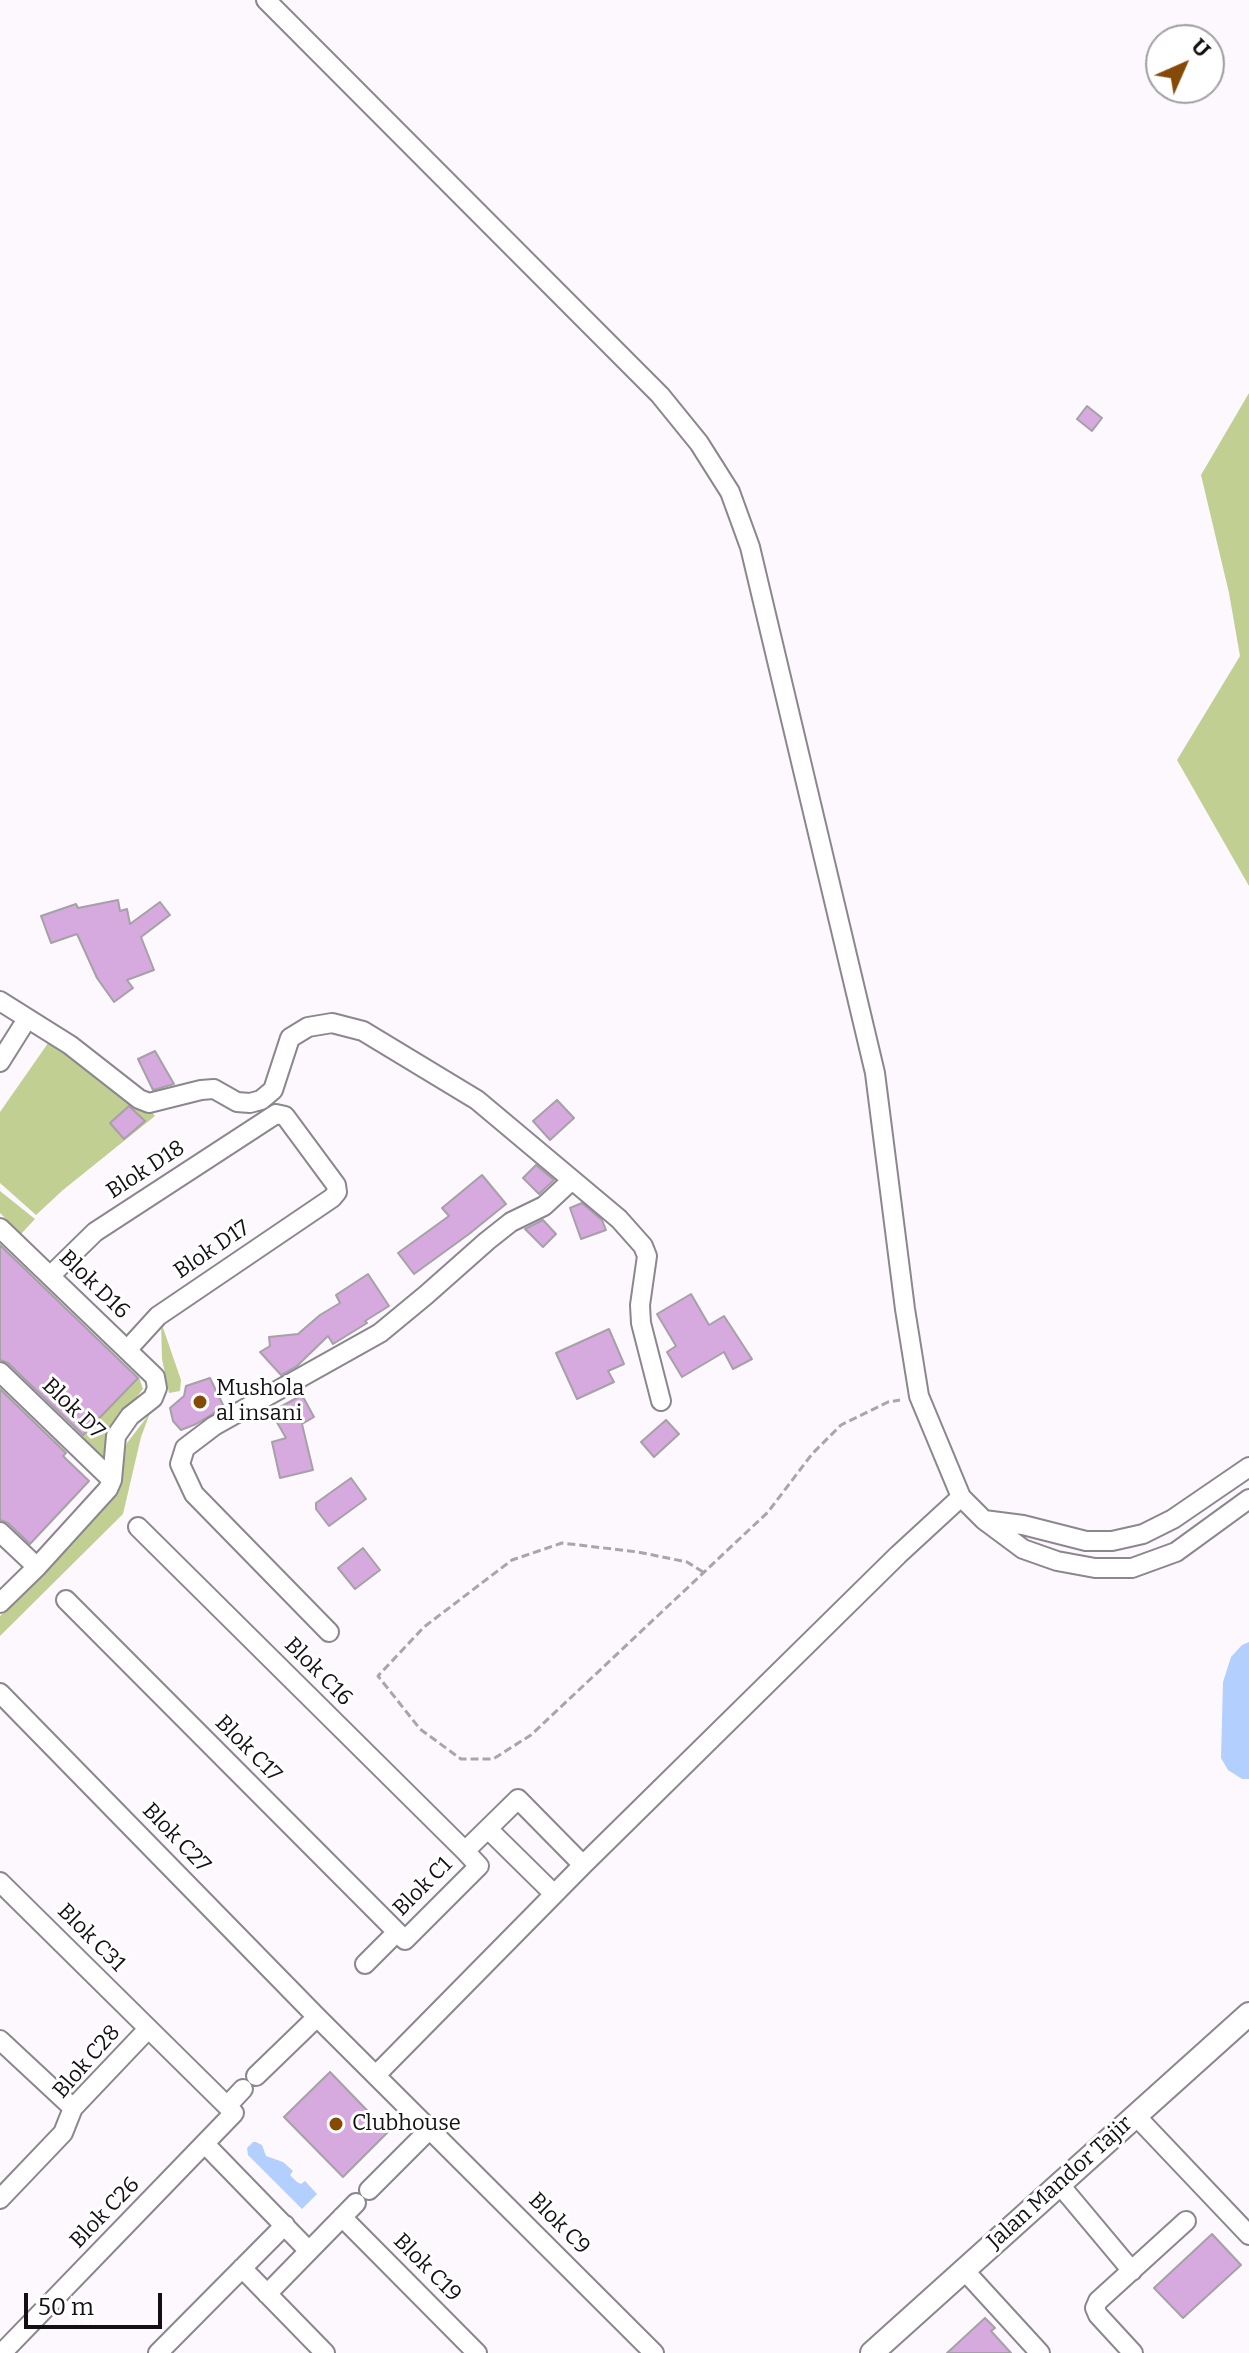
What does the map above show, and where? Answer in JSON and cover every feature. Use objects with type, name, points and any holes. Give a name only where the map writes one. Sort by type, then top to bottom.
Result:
[{"type":"street","points":[[266,0],[660,395],[699,443],[730,492],[750,547],[875,1073],[919,1396],[961,1497],[984,1520],[1023,1549],[1057,1561],[1095,1568],[1132,1568],[1176,1552],[1249,1499]]},
{"type":"street","points":[[0,1001],[70,1045],[139,1099],[149,1103],[214,1089],[237,1102],[261,1100],[273,1090],[290,1038],[308,1027],[332,1023],[363,1031],[477,1100],[619,1219],[643,1246],[647,1256],[640,1305],[641,1323],[661,1401]]},
{"type":"street","points":[[0,1062],[22,1027]]},
{"type":"street","name":"Blok D18","points":[[50,1276],[95,1232],[276,1114],[285,1116],[336,1185],[337,1192],[332,1198]]},
{"type":"street","points":[[329,1632],[194,1494],[180,1464],[185,1448],[214,1426],[380,1333],[487,1241],[511,1222],[544,1206],[572,1180]]},
{"type":"street","name":"Blok D17","points":[[127,1350],[158,1316],[332,1198]]},
{"type":"street","name":"Blok D16","points":[[0,1228],[155,1377],[157,1388],[153,1398],[130,1416],[116,1436],[112,1480]]},
{"type":"street","name":"Blok D7","points":[[0,1372],[112,1480]]},
{"type":"street","points":[[984,1520],[1011,1522],[1086,1541],[1112,1541],[1143,1534],[1173,1519],[1249,1467]]},
{"type":"street","points":[[0,1603],[103,1496],[112,1480]]},
{"type":"street","points":[[376,2075],[583,1865],[961,1497]]},
{"type":"street","name":"Blok C16","points":[[138,1527],[465,1851]]},
{"type":"street","points":[[0,1532],[37,1567]]},
{"type":"street","name":"Blok C17","points":[[66,1600],[397,1932]]},
{"type":"street","name":"Blok C27","points":[[0,1693],[376,2075]]},
{"type":"street","name":"Blok C1","points":[[365,1964],[397,1932],[405,1940],[479,1866],[465,1851],[518,1799],[583,1865]]},
{"type":"street","points":[[488,1829],[554,1894]]},
{"type":"street","name":"Blok C31","points":[[0,1882],[227,2106]]},
{"type":"street","name":"Jalan Mandor Tajir","points":[[872,2353],[1249,2014]]},
{"type":"street","points":[[227,2106],[317,2017]]},
{"type":"street","name":"Blok C28","points":[[0,2199],[63,2133],[73,2108],[148,2029]]},
{"type":"street","points":[[0,2041],[73,2108]]},
{"type":"street","name":"Blok C9","points":[[376,2075],[654,2353]]},
{"type":"street","name":"Blok C26","points":[[2,2353],[234,2113],[227,2106]]},
{"type":"street","points":[[1136,2116],[1249,2235]]},
{"type":"street","points":[[267,2294],[430,2129]]},
{"type":"street","points":[[205,2144],[309,2251]]},
{"type":"street","points":[[1060,2185],[1132,2271]]},
{"type":"street","name":"Blok C19","points":[[342,2217],[477,2353]]},
{"type":"street","points":[[1133,2353],[1095,2308],[1098,2301],[1186,2221]]},
{"type":"street","points":[[171,2349],[242,2268],[285,2225]]},
{"type":"street","points":[[242,2268],[325,2353]]},
{"type":"street","points":[[964,2270],[1040,2353]]},
{"type":"path","points":[[703,1572],[687,1562],[638,1552],[562,1543],[512,1560],[424,1627],[378,1676],[420,1729],[461,1759],[493,1759],[531,1735],[768,1512],[812,1454],[841,1425],[888,1402],[919,1396]]},
{"type":"green space","points":[[1249,393],[1249,886],[1177,760],[1240,656],[1229,593],[1201,475]]},
{"type":"green space","points":[[60,1026],[121,1076],[155,1116],[36,1215],[0,1183],[0,1112]]},
{"type":"green space","points":[[0,1191],[35,1219],[21,1234],[0,1213]]},
{"type":"green space","points":[[161,1322],[181,1380],[180,1391],[169,1393],[162,1359]]},
{"type":"green space","points":[[139,1377],[143,1389],[112,1428],[102,1462],[79,1439]]},
{"type":"green space","points":[[150,1413],[141,1437],[123,1514],[0,1636],[0,1616],[112,1500],[127,1443]]},
{"type":"water","points":[[1249,1642],[1249,1779],[1242,1779],[1228,1770],[1221,1758],[1223,1682],[1231,1657]]},
{"type":"water","points":[[253,2142],[262,2145],[266,2156],[283,2162],[293,2171],[290,2175],[297,2182],[301,2184],[305,2181],[317,2194],[302,2209],[248,2155],[247,2148]]},
{"type":"building","points":[[1087,406],[1102,418],[1092,431],[1077,419]]},
{"type":"building","points":[[118,900],[120,911],[127,909],[130,924],[160,902],[170,915],[141,937],[154,970],[127,980],[133,988],[114,1002],[97,978],[77,934],[51,943],[41,916],[76,904],[78,908]]},
{"type":"building","points":[[155,1051],[174,1084],[153,1090],[138,1059]]},
{"type":"building","points":[[557,1100],[574,1118],[550,1140],[533,1121]]},
{"type":"building","points":[[129,1106],[145,1121],[124,1139],[110,1123]]},
{"type":"building","points":[[536,1165],[554,1180],[539,1194],[523,1178]]},
{"type":"building","points":[[482,1175],[506,1204],[414,1274],[398,1253],[449,1216],[442,1208]]},
{"type":"building","points":[[582,1203],[602,1220],[606,1230],[581,1239],[570,1208]]},
{"type":"building","points":[[543,1220],[556,1234],[543,1247],[525,1229]]},
{"type":"building","points":[[0,1245],[138,1378],[83,1435],[8,1363],[0,1360]]},
{"type":"building","points":[[368,1274],[389,1306],[333,1344],[328,1336],[297,1366],[281,1375],[260,1352],[270,1346],[269,1337],[298,1334],[340,1303],[336,1295]]},
{"type":"building","points":[[691,1294],[709,1325],[724,1316],[752,1359],[733,1369],[724,1352],[682,1377],[667,1352],[676,1346],[657,1314]]},
{"type":"building","points":[[609,1329],[624,1364],[608,1371],[614,1382],[577,1399],[556,1353]]},
{"type":"building","name":"Mushola al insani","points":[[210,1378],[224,1407],[181,1430],[173,1421],[170,1408],[184,1396],[186,1386]]},
{"type":"building","points":[[0,1389],[66,1453],[63,1456],[89,1481],[30,1544],[8,1523],[0,1520]]},
{"type":"building","points":[[302,1395],[314,1417],[302,1424],[313,1470],[280,1478],[272,1442],[286,1438],[271,1412]]},
{"type":"building","points":[[666,1420],[679,1434],[654,1457],[641,1442]]},
{"type":"building","points":[[351,1478],[366,1499],[329,1526],[316,1509],[316,1503]]},
{"type":"building","points":[[363,1548],[380,1570],[355,1589],[338,1568]]},
{"type":"building","name":"Clubhouse","points":[[330,2072],[388,2132],[343,2177],[284,2117]]},
{"type":"building","points":[[1212,2234],[1241,2265],[1183,2318],[1154,2288]]},
{"type":"building","points":[[985,2318],[995,2328],[991,2331],[1011,2353],[947,2353]]},
{"type":"place","name":"Mushola al insani","points":[[200,1402]]},
{"type":"place","name":"Clubhouse","points":[[336,2124]]}]
